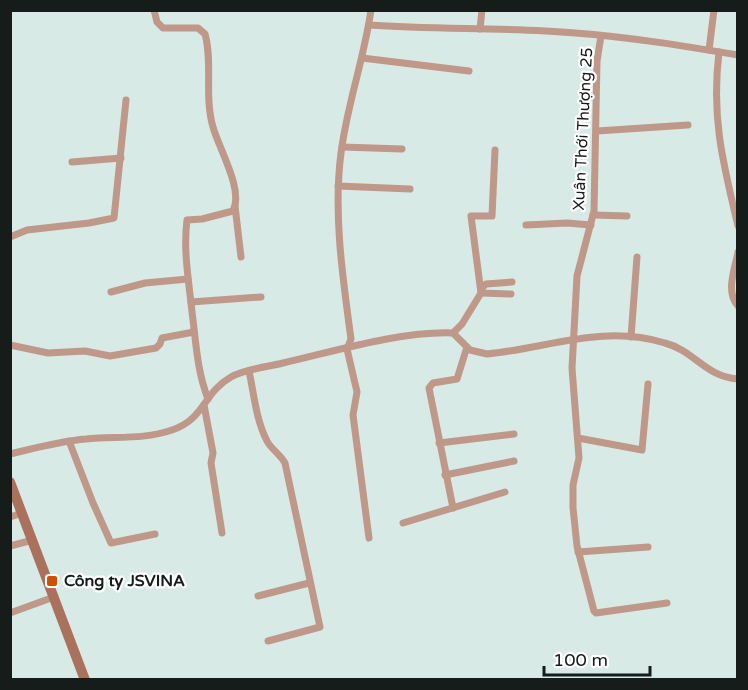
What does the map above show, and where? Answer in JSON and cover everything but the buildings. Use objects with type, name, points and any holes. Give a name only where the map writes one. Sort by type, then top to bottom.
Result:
[{"type":"main road","points":[[10,482],[85,680]]},
{"type":"street","points":[[154,10],[157,22],[163,28],[198,27],[205,34],[208,91],[213,127],[234,189],[241,257]]},
{"type":"street","points":[[369,538],[353,415],[357,392],[347,349],[351,339],[342,258],[338,186],[349,106],[362,58],[371,10]]},
{"type":"street","points":[[480,29],[482,10]]},
{"type":"street","points":[[709,50],[714,10]]},
{"type":"street","points":[[369,25],[558,32],[738,55]]},
{"type":"street","name":"Xuân Thới Thượng 25","points":[[601,36],[597,61],[597,131],[593,215],[577,276],[573,338],[573,390],[579,458],[572,500],[578,552],[594,612],[667,603]]},
{"type":"street","points":[[719,52],[716,96],[717,129],[721,156],[738,226]]},
{"type":"street","points":[[362,58],[469,71]]},
{"type":"street","points":[[10,237],[27,230],[114,218],[126,100]]},
{"type":"street","points":[[597,131],[688,125]]},
{"type":"street","points":[[342,147],[402,149]]},
{"type":"street","points":[[481,291],[471,216],[492,216],[495,150]]},
{"type":"street","points":[[72,162],[121,158]]},
{"type":"street","points":[[338,186],[410,189]]},
{"type":"street","points":[[222,533],[210,463],[213,453],[194,332],[186,241],[187,220],[202,219],[233,211],[235,207]]},
{"type":"street","points":[[593,215],[627,216]]},
{"type":"street","points":[[526,225],[567,223],[591,225]]},
{"type":"street","points":[[738,252],[730,290],[732,300],[738,306]]},
{"type":"street","points":[[631,337],[637,257]]},
{"type":"street","points":[[111,292],[145,283],[188,279]]},
{"type":"street","points":[[10,454],[69,441],[95,438],[145,438],[158,435],[196,417],[216,387],[235,375],[408,336],[453,333],[462,324],[486,284],[512,282]]},
{"type":"street","points":[[481,291],[511,294]]},
{"type":"street","points":[[191,302],[261,297]]},
{"type":"street","points":[[10,345],[48,353],[85,351],[110,356],[156,348],[162,338],[194,332]]},
{"type":"street","points":[[453,333],[477,353],[495,353],[573,338],[631,337],[667,343],[688,352],[706,369],[715,374],[738,379]]},
{"type":"street","points":[[453,508],[429,388],[430,385],[457,379],[467,347]]},
{"type":"street","points":[[249,371],[263,433],[268,444],[279,453],[285,463],[320,627],[268,641]]},
{"type":"street","points":[[578,438],[642,450],[648,384]]},
{"type":"street","points":[[439,443],[514,434]]},
{"type":"street","points":[[69,441],[111,543],[155,534]]},
{"type":"street","points":[[446,475],[514,461]]},
{"type":"street","points":[[403,523],[505,492]]},
{"type":"street","points":[[10,516],[22,513]]},
{"type":"street","points":[[10,546],[33,540]]},
{"type":"street","points":[[578,552],[648,547]]},
{"type":"street","points":[[258,596],[309,583]]},
{"type":"street","points":[[10,613],[54,597]]},
{"type":"place","name":"Công ty JSVINA","points":[[52,581]]}]
